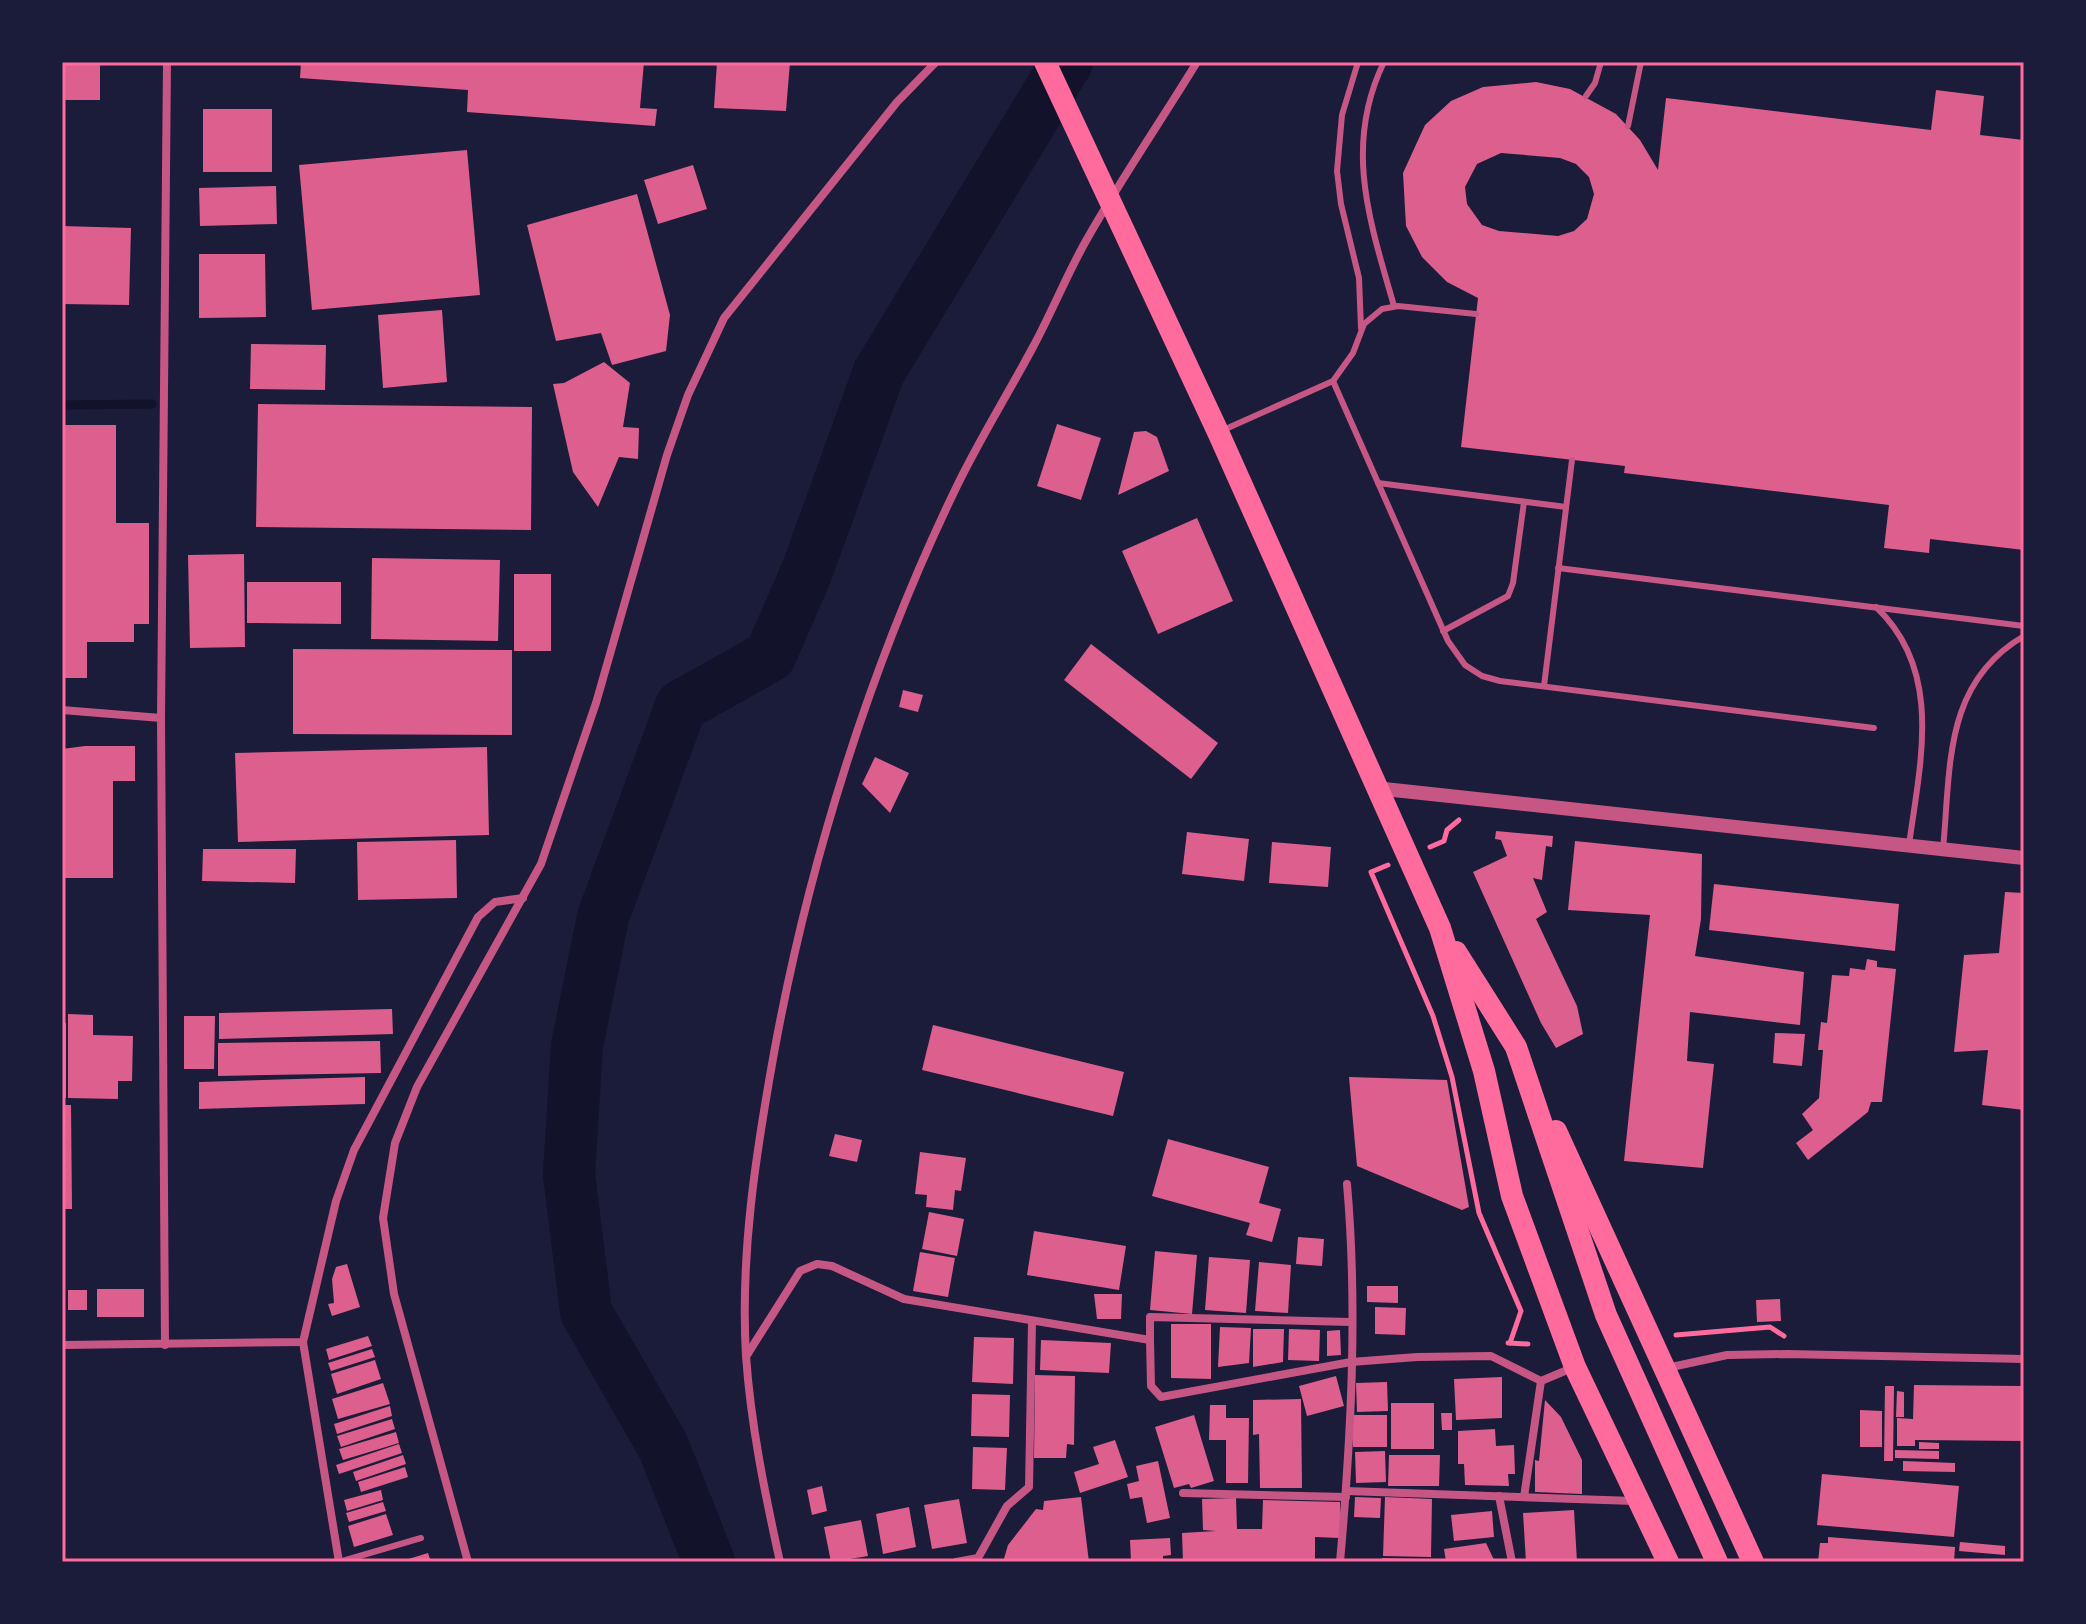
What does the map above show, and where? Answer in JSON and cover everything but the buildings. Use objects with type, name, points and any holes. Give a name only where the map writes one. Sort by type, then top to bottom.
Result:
[{"type":"highway","points":[[1045,62],[1218,432],[1440,928],[1516,1047],[1608,1237],[1663,1369],[1753,1562]]},
{"type":"highway","points":[[1440,928],[1484,1071],[1512,1196],[1575,1367],[1668,1562]]},
{"type":"highway","points":[[1516,1047],[1606,1315],[1717,1562]]},
{"type":"street","points":[[165,1345],[161,718],[167,62]]},
{"type":"street","points":[[468,1562],[394,1294],[383,1218],[395,1143],[417,1087],[541,864],[596,703],[667,455],[706,352],[724,318],[897,102],[936,62]]},
{"type":"street","points":[[780,1562],[757,1461],[746,1356],[745,1283],[761,1127],[786,986],[861,724],[906,601],[956,487],[1110,201],[1197,62]]},
{"type":"street","points":[[62,710],[161,718]]},
{"type":"street","points":[[1375,788],[2024,858]]},
{"type":"street","points":[[339,1562],[303,1342],[336,1201],[377,1103],[478,917],[495,902],[523,898]]},
{"type":"street","points":[[1340,1562],[1351,1362],[1351,1233],[1347,1184]]},
{"type":"street","points":[[746,1356],[800,1271],[817,1264],[832,1266],[904,1299],[1150,1340]]},
{"type":"street","points":[[1351,1322],[1150,1317],[1151,1386],[1161,1397],[1200,1393],[1351,1362],[1491,1356],[1541,1381],[1575,1367]]},
{"type":"street","points":[[956,1562],[978,1558],[1007,1506],[1029,1487],[1032,1322]]},
{"type":"street","points":[[62,1345],[303,1342]]},
{"type":"street","points":[[1663,1369],[1696,1359],[1727,1355],[2024,1359]]},
{"type":"street","points":[[1524,1497],[1541,1381]]},
{"type":"street","points":[[1183,1493],[1499,1496],[1639,1501]]},
{"type":"street","points":[[1499,1496],[1512,1562]]},
{"type":"lane","points":[[1358,62],[1342,115],[1337,171],[1341,204],[1359,278],[1361,332]]},
{"type":"lane","points":[[1384,62],[1366,111],[1360,171],[1369,220],[1394,306]]},
{"type":"lane","points":[[1586,96],[1595,83],[1601,62]]},
{"type":"lane","points":[[1628,126],[1641,62]]},
{"type":"lane","points":[[1218,432],[1333,381],[1375,313],[1394,306],[1476,314]]},
{"type":"lane","points":[[1333,381],[1443,631],[1458,658],[1473,671],[1491,680],[1874,728]]},
{"type":"lane","points":[[1544,686],[1572,460]]},
{"type":"lane","points":[[1378,483],[1566,507]]},
{"type":"lane","points":[[1443,631],[1508,596],[1513,583],[1524,502]]},
{"type":"lane","points":[[1558,568],[2024,626]]},
{"type":"lane","points":[[1876,607],[1908,648],[1923,697],[1909,845]]},
{"type":"lane","points":[[1943,849],[1960,710],[1982,671],[2002,650],[2024,636]]},
{"type":"lane","points":[[339,1562],[421,1538]]},
{"type":"path","points":[[1444,841],[1454,821],[1462,818]]},
{"type":"path","points":[[1371,872],[1433,1016],[1452,1077],[1479,1213],[1521,1311],[1510,1343]]},
{"type":"waterway","points":[[709,1562],[663,1446],[586,1312],[569,1174],[577,1046],[603,917],[681,706],[770,656],[807,571],[879,372],[1067,62]]},
{"type":"waterway","points":[[62,405],[152,404]]}]
